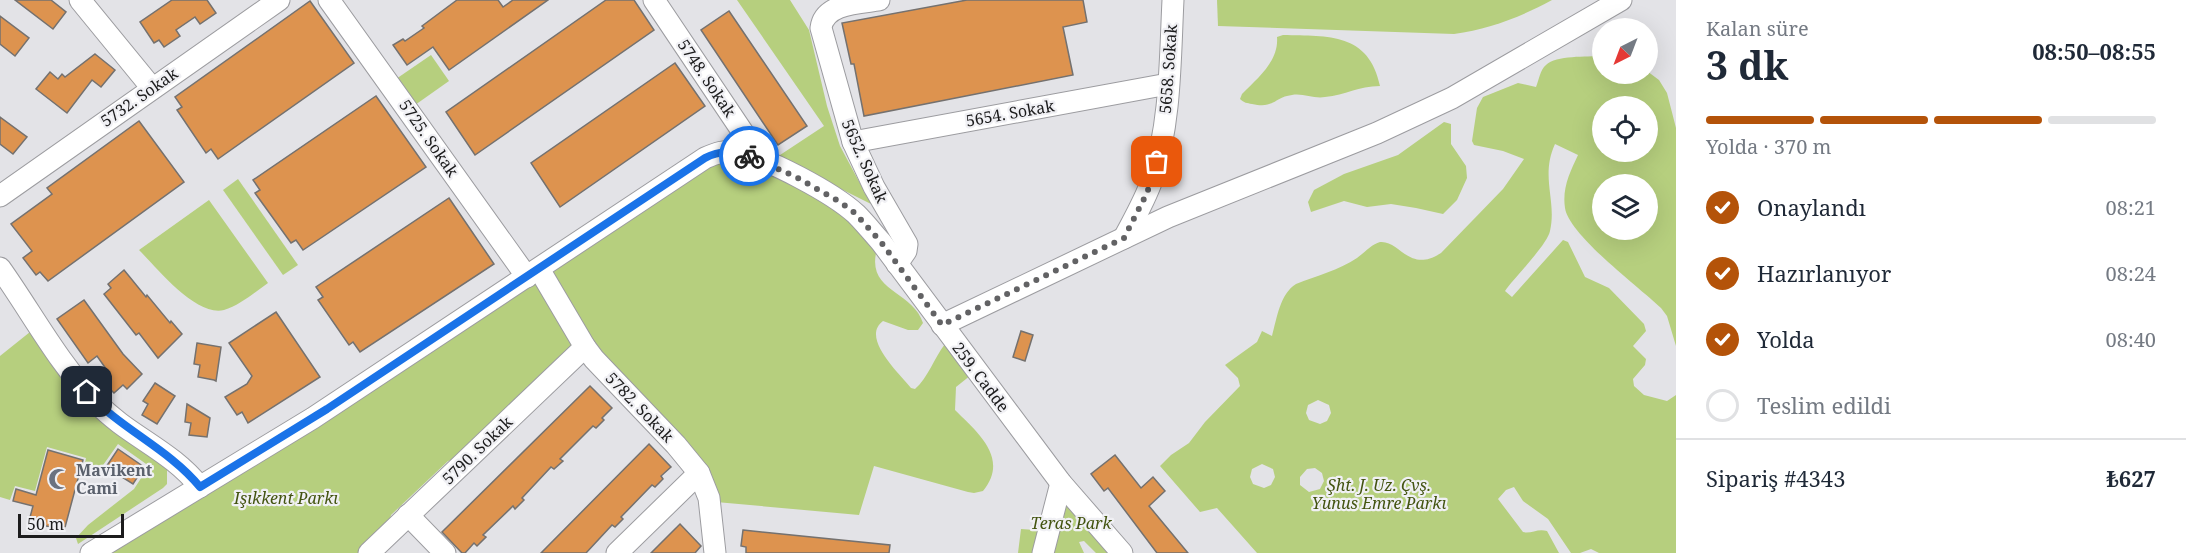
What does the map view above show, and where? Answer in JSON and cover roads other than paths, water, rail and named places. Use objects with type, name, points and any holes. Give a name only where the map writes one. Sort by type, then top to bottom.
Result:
[{"type":"street","points":[[80,0],[152,88]]},
{"type":"street","name":"5732. Sokak","points":[[0,196],[279,0]]},
{"type":"street","name":"5725. Sokak","points":[[329,0],[533,273]]},
{"type":"street","name":"5748. Sokak","points":[[654,0],[748,140],[756,158]]},
{"type":"street","name":"5652. Sokak","points":[[879,0],[837,8],[825,18],[821,31],[853,142],[874,187],[907,244],[906,251],[897,264]]},
{"type":"street","name":"5658. Sokak","points":[[1124,238],[1153,177],[1162,141],[1173,0]]},
{"type":"street","points":[[942,325],[1190,208],[1377,133],[1452,98],[1622,0]]},
{"type":"street","name":"5654. Sokak","points":[[853,142],[1168,84]]},
{"type":"street","name":"259. Cadde","points":[[91,553],[313,418],[712,154],[729,152],[756,158],[812,186],[855,213],[897,264],[1061,483],[1122,553]]},
{"type":"street","points":[[0,268],[61,358],[97,404],[177,462],[200,487]]},
{"type":"street","name":"5782. Sokak","points":[[533,273],[604,370],[676,445],[699,473],[709,498],[715,553]]},
{"type":"street","name":"5790. Sokak","points":[[369,553],[585,347]]},
{"type":"street","points":[[617,553],[699,473]]},
{"type":"street","points":[[1043,553],[1061,483]]},
{"type":"street","points":[[408,515],[445,553]]},
{"type":"place","name":"Mavikent Cami","points":[[59,479]]},
{"type":"park label","name":"Şht. J. Uz. Çvş. Yunus Emre Parkı","points":[[1379,494]]},
{"type":"park label","name":"Işıkkent Parkı","points":[[286,498]]},
{"type":"park label","name":"Teras Park","points":[[1071,523]]}]
